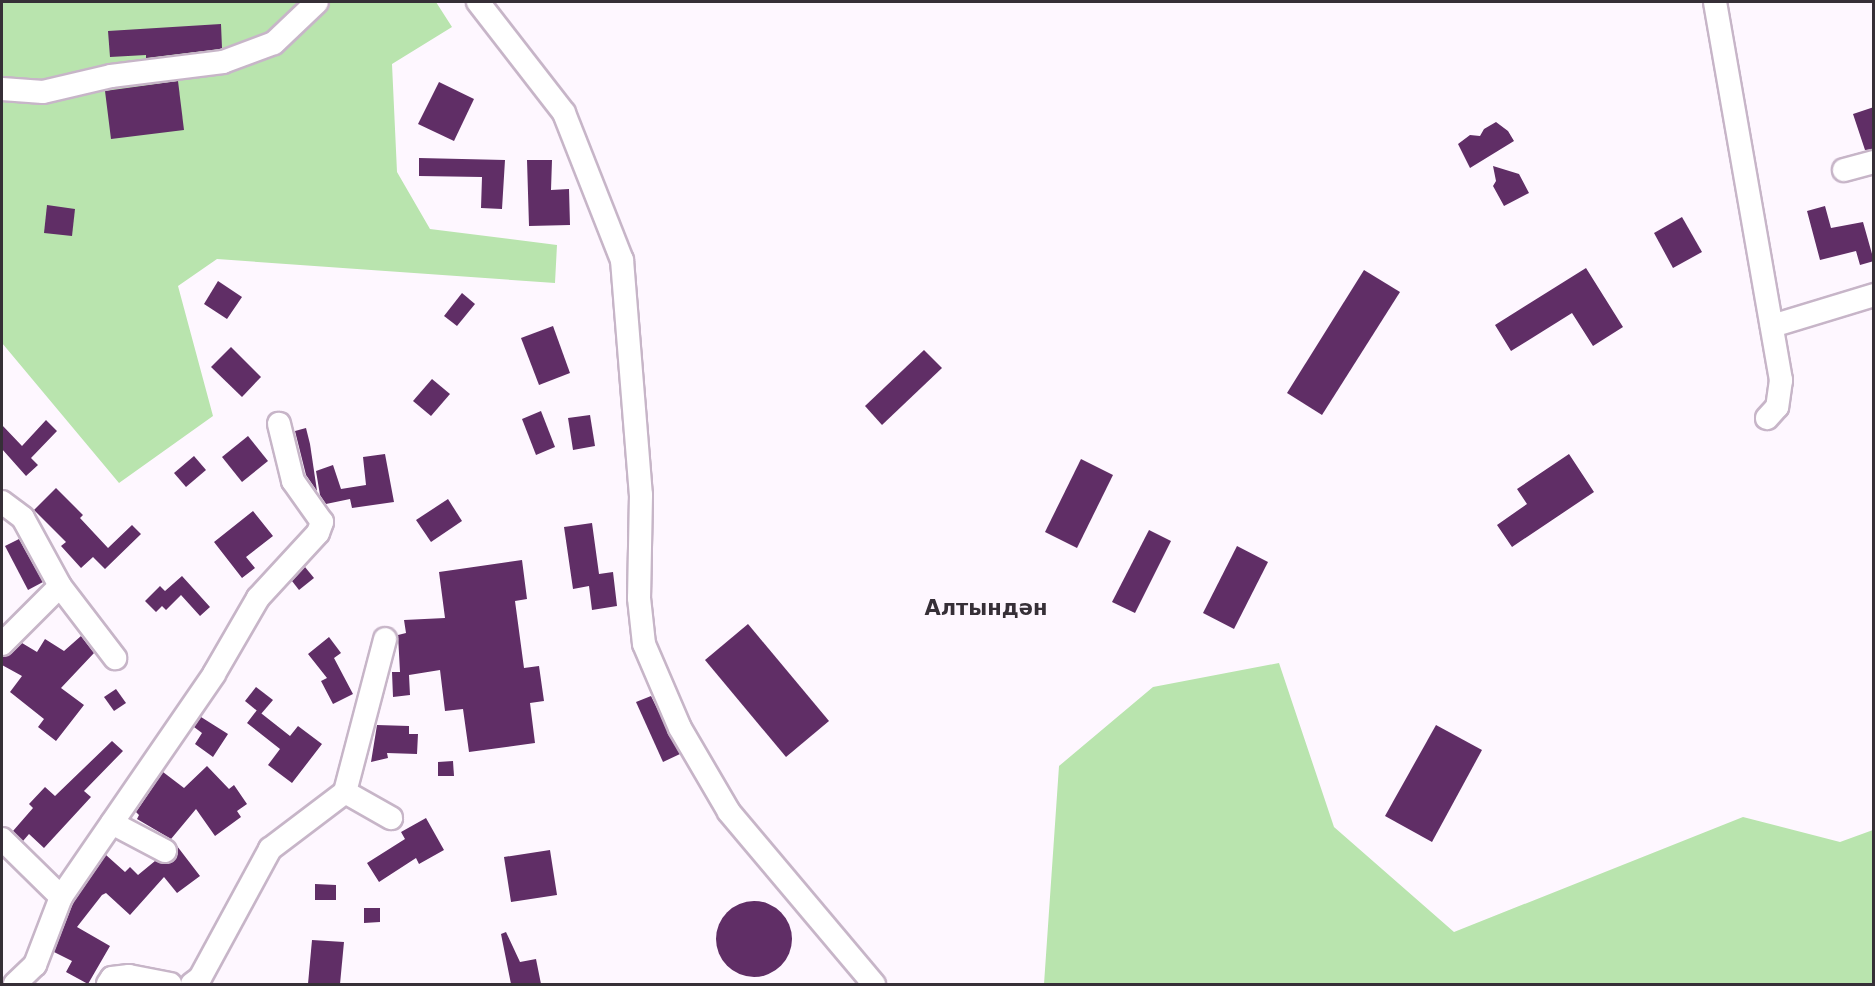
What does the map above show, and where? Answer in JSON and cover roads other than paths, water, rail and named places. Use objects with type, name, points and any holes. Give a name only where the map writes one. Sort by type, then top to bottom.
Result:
[{"type":"street","points":[[2,89],[43,92],[111,76],[223,62],[274,43],[317,2]]},
{"type":"street","points":[[478,2],[564,113],[622,260],[641,495],[639,598],[644,644],[680,728],[729,813],[874,984]]},
{"type":"street","points":[[1715,2],[1781,380],[1777,406],[1767,418]]},
{"type":"street","points":[[1844,170],[1874,162]]},
{"type":"street","points":[[1772,326],[1874,296]]},
{"type":"street","points":[[15,984],[35,965],[61,897],[214,674],[258,598],[318,533],[322,522],[293,481],[279,424]]},
{"type":"street","points":[[2,502],[23,518],[60,586],[116,658]]},
{"type":"street","points":[[2,644],[60,586]]},
{"type":"street","points":[[202,982],[270,849],[345,792],[385,639]]},
{"type":"street","points":[[345,792],[391,818]]},
{"type":"street","points":[[112,823],[165,851]]},
{"type":"street","points":[[2,839],[61,897]]},
{"type":"street","points":[[108,984],[112,978],[129,976],[170,984]]},
{"type":"district","name":"Алтындән","points":[[986,608]]}]
